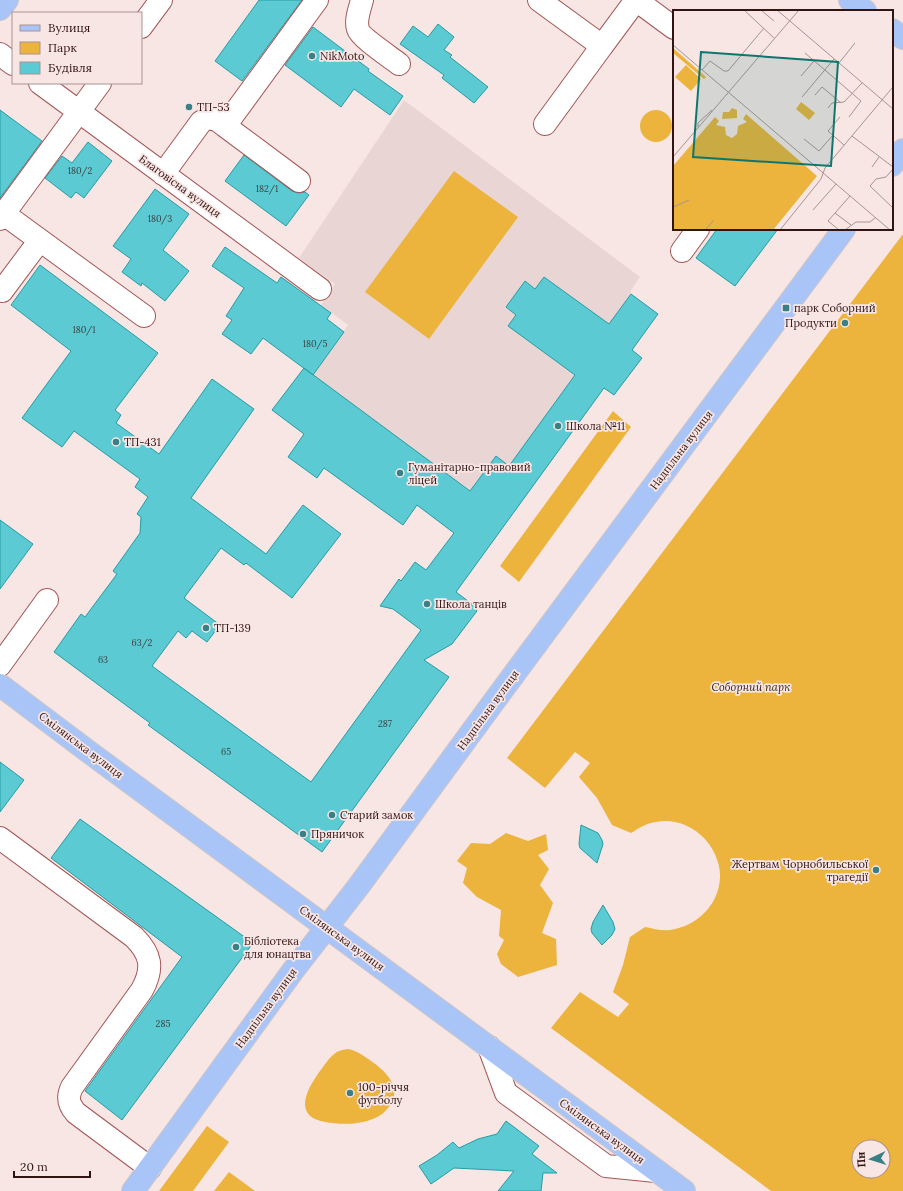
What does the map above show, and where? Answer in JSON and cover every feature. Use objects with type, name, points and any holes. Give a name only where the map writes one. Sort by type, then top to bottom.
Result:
[{"type":"main road","points":[[0,9],[7,0]]},
{"type":"main road","points":[[850,0],[864,10]]},
{"type":"main road","points":[[893,31],[903,38]]},
{"type":"main road","points":[[893,164],[903,150]]},
{"type":"main road","name":"Надпільна вулиця","points":[[133,1191],[292,972],[358,888],[495,700],[843,230]]},
{"type":"main road","name":"Смілянська вулиця","points":[[0,685],[684,1191]]},
{"type":"street","points":[[142,26],[161,0]]},
{"type":"street","points":[[225,126],[317,0]]},
{"type":"street","points":[[362,0],[357,21],[358,29],[363,36],[399,64]]},
{"type":"street","points":[[539,0],[602,46]]},
{"type":"street","points":[[545,124],[636,0],[673,27]]},
{"type":"street","points":[[0,54],[12,63]]},
{"type":"street","name":"Благовісна вулиця","points":[[41,84],[320,289]]},
{"type":"street","points":[[99,84],[2,216],[40,240],[144,316]]},
{"type":"street","points":[[163,174],[201,122],[208,118],[216,120],[225,126],[299,181]]},
{"type":"street","points":[[682,251],[697,230]]},
{"type":"street","points":[[2,291],[40,240]]},
{"type":"street","points":[[0,665],[47,600]]},
{"type":"street","points":[[0,838],[134,937],[143,945],[148,956],[150,968],[148,979],[142,990],[72,1087],[69,1093],[68,1101],[71,1108],[76,1113],[150,1168]]},
{"type":"shaded area","points":[[404,100],[640,277],[631,290],[631,294],[658,314],[632,350],[642,358],[614,395],[604,388],[478,562],[449,540],[454,533],[417,506],[324,468],[317,478],[288,457],[304,434],[278,415],[290,399],[284,394],[292,383],[300,389],[313,375],[348,325],[321,305],[335,284],[299,258]]},
{"type":"green space","points":[[653,110],[659,110],[668,114],[672,126],[668,138],[659,142],[653,142],[644,138],[640,129],[640,123],[644,114]]},
{"type":"green space","points":[[454,171],[518,217],[429,339],[365,292]]},
{"type":"green space","name":"Соборний парк","points":[[903,234],[903,1191],[771,1191],[551,1028],[580,992],[618,1017],[629,1004],[613,992],[623,965],[630,937],[645,927],[660,930],[671,930],[695,921],[710,906],[719,887],[720,877],[719,866],[711,846],[696,831],[687,826],[677,822],[656,822],[646,825],[631,833],[612,825],[597,798],[579,777],[590,763],[575,752],[545,788],[507,758]]},
{"type":"green space","points":[[613,411],[631,427],[519,582],[500,566]]},
{"type":"green space","points":[[506,833],[528,841],[546,834],[548,850],[538,855],[549,869],[540,885],[553,903],[542,933],[556,939],[557,965],[518,977],[501,964],[497,954],[504,940],[499,936],[501,910],[477,897],[463,883],[467,868],[457,861],[471,843],[490,844]]},
{"type":"green space","points":[[347,1049],[363,1055],[383,1070],[392,1082],[394,1088],[393,1101],[382,1114],[373,1119],[360,1123],[338,1124],[315,1119],[308,1114],[305,1108],[307,1093],[315,1078],[331,1057],[338,1052]]},
{"type":"green space","points":[[207,1126],[229,1142],[193,1191],[159,1191]]},
{"type":"green space","points":[[229,1172],[255,1191],[214,1191]]},
{"type":"building","points":[[259,0],[302,0],[242,81],[215,61]]},
{"type":"building","points":[[438,24],[454,37],[444,50],[452,55],[450,57],[488,87],[474,103],[442,78],[444,75],[400,44],[413,26],[428,37]]},
{"type":"building","points":[[313,27],[369,69],[368,71],[403,96],[390,115],[354,89],[341,107],[285,65]]},
{"type":"building","points":[[0,110],[42,141],[0,198]]},
{"type":"building","points":[[88,142],[112,161],[84,198],[76,192],[71,198],[45,178],[62,156],[72,163]]},
{"type":"building","points":[[244,155],[292,191],[298,193],[305,192],[309,195],[286,226],[225,181]]},
{"type":"building","points":[[155,189],[189,214],[163,250],[189,271],[165,301],[142,283],[141,286],[122,272],[131,259],[113,246]]},
{"type":"building","points":[[716,230],[777,230],[735,286],[696,258]]},
{"type":"building","points":[[225,247],[277,283],[281,277],[331,313],[327,319],[344,332],[313,375],[263,338],[251,354],[222,334],[232,320],[226,316],[244,288],[212,266]]},
{"type":"building","points":[[40,265],[158,353],[115,410],[121,415],[116,423],[159,454],[212,379],[254,409],[191,498],[266,554],[303,505],[341,534],[292,598],[246,563],[244,565],[221,548],[184,598],[220,625],[207,642],[192,631],[186,638],[178,631],[152,666],[311,782],[421,630],[393,609],[380,606],[399,579],[401,581],[415,562],[426,570],[454,533],[417,505],[403,525],[324,468],[317,478],[288,457],[304,434],[272,410],[304,368],[470,491],[496,456],[509,466],[575,375],[508,326],[516,315],[506,307],[525,281],[535,289],[544,277],[609,324],[631,294],[658,314],[632,350],[642,358],[614,395],[604,388],[456,592],[472,604],[477,611],[452,644],[424,660],[449,677],[322,852],[148,725],[150,723],[54,652],[81,614],[85,617],[117,574],[113,571],[140,533],[141,517],[137,514],[148,497],[135,487],[140,479],[74,431],[62,447],[22,418],[71,351],[11,305]]},
{"type":"building","points":[[0,520],[33,544],[0,589]]},
{"type":"building","points":[[0,762],[24,780],[0,812]]},
{"type":"building","points":[[80,819],[253,943],[122,1120],[85,1091],[182,957],[51,858]]},
{"type":"building","points":[[581,825],[598,833],[602,840],[603,844],[597,863],[580,848]]},
{"type":"building","points":[[603,905],[613,922],[615,929],[612,935],[602,945],[592,933],[591,929],[593,922]]},
{"type":"building","points":[[506,1121],[539,1146],[532,1154],[557,1173],[543,1173],[541,1191],[498,1191],[514,1171],[454,1168],[431,1184],[419,1166],[437,1155],[453,1142],[459,1148],[478,1139],[497,1134]]},
{"type":"place","name":"NikMoto","points":[[312,56]]},
{"type":"place","name":"ТП-53","points":[[189,107]]},
{"type":"place","name":"парк Соборний","points":[[786,308]]},
{"type":"place","name":"Продукти","points":[[845,323]]},
{"type":"place","name":"Школа №11","points":[[558,426]]},
{"type":"place","name":"ТП-431","points":[[116,442]]},
{"type":"place","name":"Гуманітарно-правовий ліцей","points":[[400,473]]},
{"type":"place","name":"Школа танців","points":[[427,604]]},
{"type":"place","name":"ТП-139","points":[[206,628]]},
{"type":"place","name":"Старий замок","points":[[332,815]]},
{"type":"place","name":"Пряничок","points":[[303,834]]},
{"type":"place","name":"Жертвам Чорнобильської трагедії","points":[[876,870]]},
{"type":"place","name":"Бібліотека для юнацтва","points":[[236,947]]},
{"type":"place","name":"100-річчя футболу","points":[[350,1093]]}]
